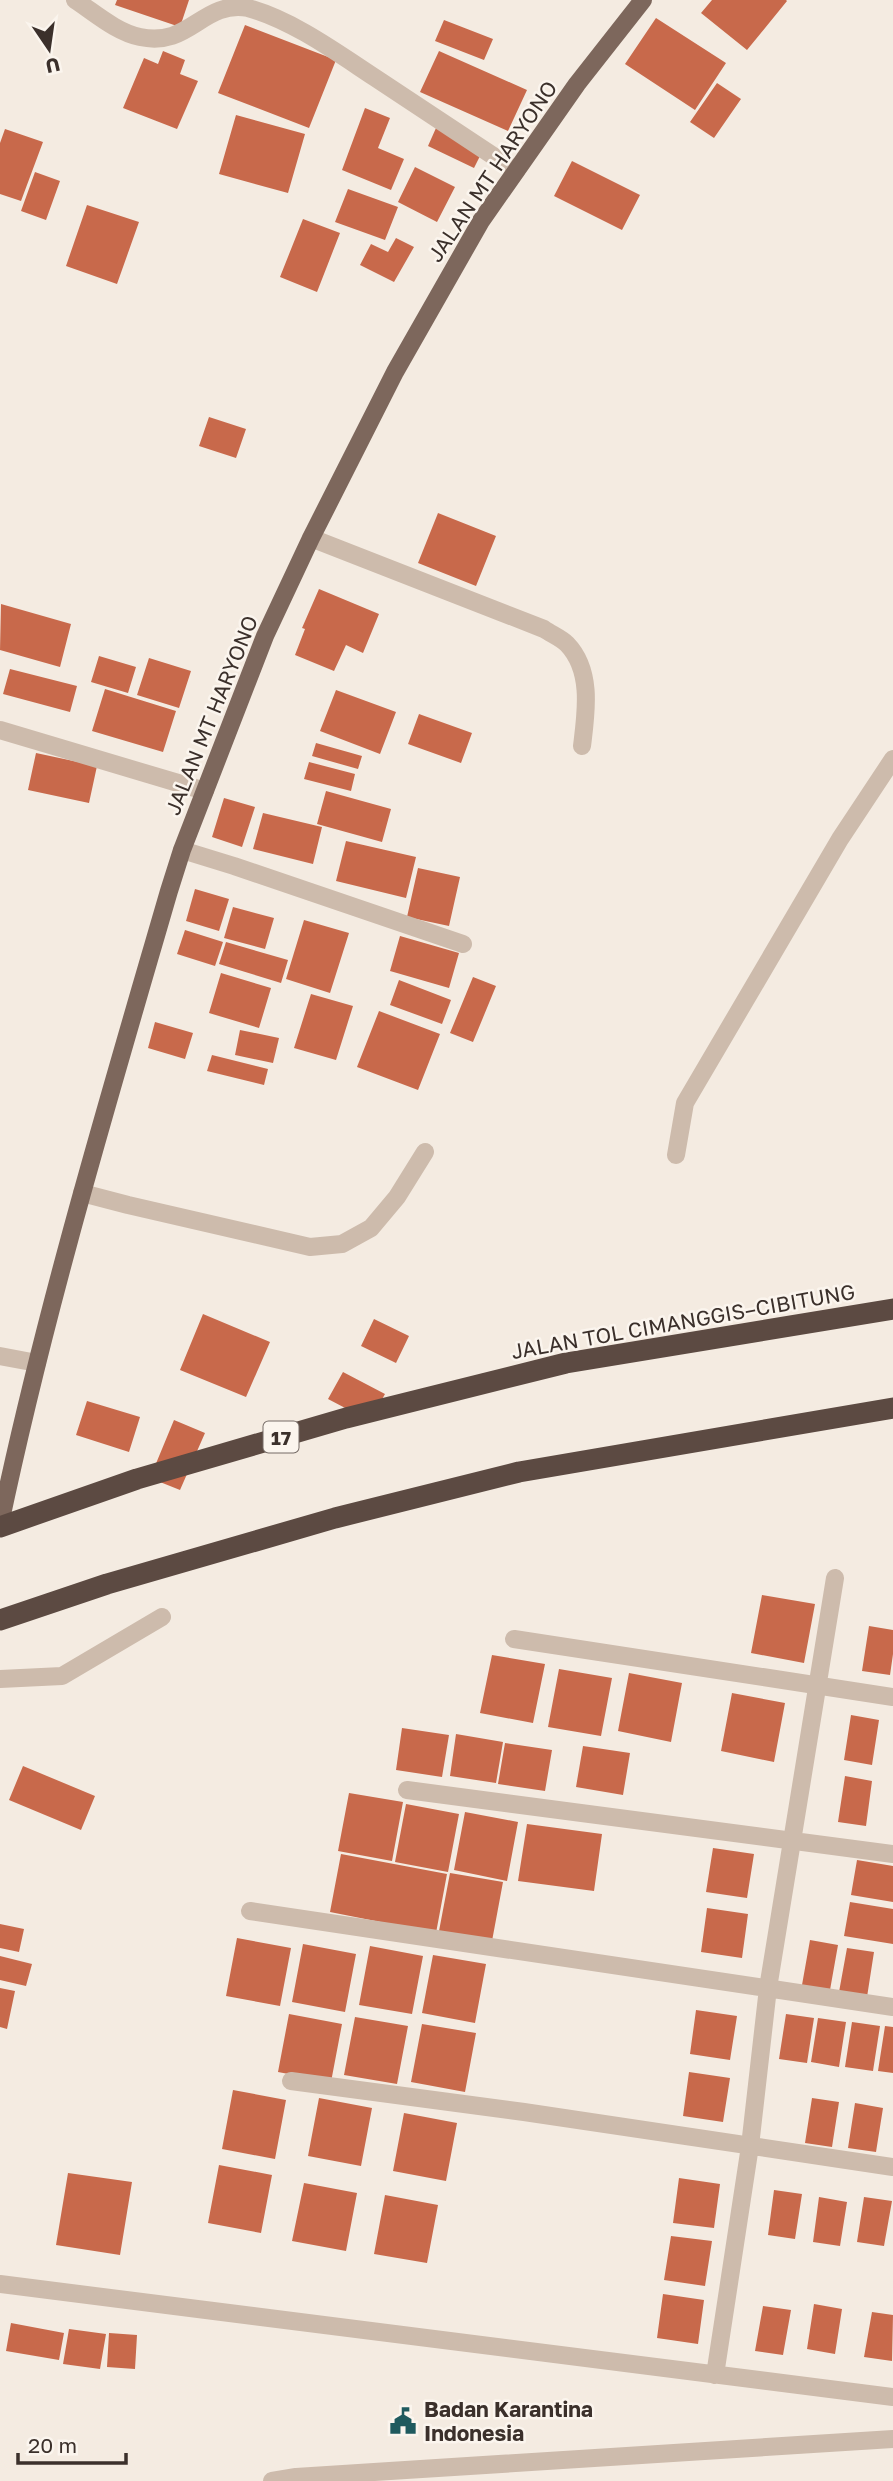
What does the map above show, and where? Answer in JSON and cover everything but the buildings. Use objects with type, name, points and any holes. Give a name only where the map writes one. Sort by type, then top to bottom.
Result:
[{"type":"highway","name":"JALAN TOL CIMANGGIS–CIBITUNG","points":[[0,1526],[137,1479],[320,1426],[566,1363],[893,1309]]},
{"type":"highway","points":[[0,1620],[107,1584],[335,1518],[519,1472],[893,1408]]},
{"type":"main road","name":"JALAN MT HARYONO","points":[[0,1526],[37,1363],[82,1193],[181,850],[247,678],[311,538],[416,336],[481,221],[577,84],[643,0]]},
{"type":"street","points":[[75,0],[110,23],[138,37],[159,39],[177,35],[216,9],[234,5],[251,9],[311,36],[516,171]]},
{"type":"street","points":[[311,538],[544,629],[567,645],[579,664],[588,701],[582,746]]},
{"type":"street","points":[[0,730],[205,791]]},
{"type":"street","points":[[676,1155],[685,1103],[840,839],[893,759]]},
{"type":"street","points":[[181,850],[463,944]]},
{"type":"street","points":[[82,1193],[310,1247],[342,1244],[371,1228],[397,1197],[425,1152]]},
{"type":"street","points":[[0,1356],[37,1363]]},
{"type":"street","points":[[715,2375],[750,2146],[768,1989],[835,1578]]},
{"type":"street","points":[[0,1679],[62,1676],[162,1617]]},
{"type":"street","points":[[514,1639],[893,1696]]},
{"type":"street","points":[[407,1790],[893,1854]]},
{"type":"street","points":[[250,1911],[893,2007]]},
{"type":"street","points":[[291,2081],[893,2166]]},
{"type":"street","points":[[0,2284],[893,2397]]},
{"type":"street","points":[[272,2481],[296,2477],[893,2439]]},
{"type":"place","name":"Badan Karantina Indonesia","points":[[403,2421]]}]
